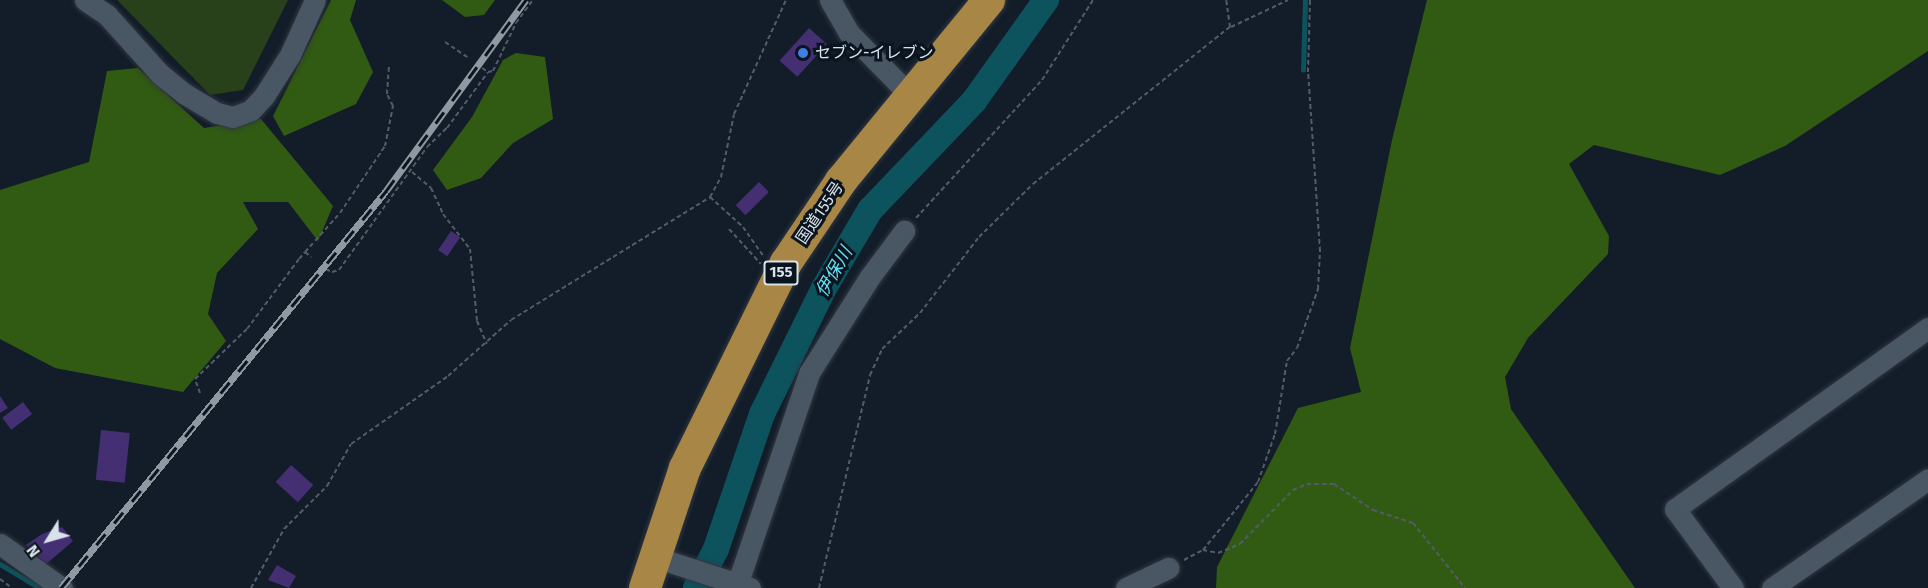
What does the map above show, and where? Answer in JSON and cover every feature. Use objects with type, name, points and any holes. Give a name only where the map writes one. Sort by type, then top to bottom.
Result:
[{"type":"highway","name":"国道155号","points":[[645,588],[685,468],[775,270],[841,181],[989,0]]},
{"type":"street","points":[[85,0],[107,15],[160,74],[185,94],[217,113],[233,117],[251,110],[264,96],[290,55],[315,0]]},
{"type":"street","points":[[830,0],[849,33],[910,95]]},
{"type":"street","points":[[655,557],[739,585],[809,374],[869,278],[904,231]]},
{"type":"street","points":[[1732,588],[1675,509],[1928,328]]},
{"type":"street","points":[[1772,588],[1928,479]]},
{"type":"street","points":[[0,544],[62,588]]},
{"type":"street","points":[[1126,588],[1168,568]]},
{"type":"path","points":[[326,269],[332,272],[339,270],[372,218],[488,72],[496,67],[516,23],[533,0]]},
{"type":"path","points":[[251,588],[284,529],[327,486],[351,444],[448,376],[487,344],[511,320],[710,197],[721,177],[734,114],[786,0]]},
{"type":"path","points":[[904,231],[1042,80],[1093,0]]},
{"type":"path","points":[[1226,0],[1230,27]]},
{"type":"path","points":[[819,588],[870,375],[882,349],[920,313],[979,237],[1033,184],[1230,27],[1288,0]]},
{"type":"path","points":[[1168,568],[1203,550],[1258,482],[1275,434],[1287,360],[1297,348],[1318,289],[1320,250],[1308,72],[1310,0]]},
{"type":"path","points":[[445,42],[466,57]]},
{"type":"path","points":[[200,393],[195,379],[247,329],[305,252],[340,213],[385,146],[393,106],[387,94],[389,66]]},
{"type":"path","points":[[482,68],[488,72]]},
{"type":"path","points":[[411,171],[431,188],[443,214],[470,249],[477,321],[487,344]]},
{"type":"path","points":[[710,197],[742,227],[775,270]]},
{"type":"path","points":[[729,229],[756,260],[775,270]]},
{"type":"path","points":[[305,252],[311,257]]},
{"type":"path","points":[[1203,550],[1218,553],[1240,543],[1293,490],[1307,484],[1334,484],[1373,510],[1413,523],[1465,588]]},
{"type":"path","points":[[0,579],[12,588]]},
{"type":"green space","points":[[117,0],[288,0],[243,90],[210,95]]},
{"type":"green space","points":[[331,0],[356,0],[350,20],[373,72],[356,104],[284,136],[273,116]]},
{"type":"green space","points":[[442,0],[495,0],[484,15],[465,17]]},
{"type":"green space","points":[[1427,0],[1928,0],[1928,51],[1785,146],[1720,175],[1594,145],[1569,164],[1609,236],[1608,254],[1528,338],[1505,377],[1511,409],[1635,588],[1216,588],[1217,567],[1298,408],[1361,392],[1350,348],[1392,140]]},
{"type":"green space","points":[[516,53],[545,57],[553,119],[513,143],[481,178],[447,190],[433,170],[472,117],[503,60]]},
{"type":"green space","points":[[138,68],[204,128],[261,119],[333,206],[318,241],[288,202],[243,202],[258,229],[217,273],[208,314],[226,341],[183,392],[55,368],[0,339],[0,190],[89,162],[107,71]]},
{"type":"building","name":"セブン-イレブン","points":[[809,28],[827,44],[797,77],[780,61]]},
{"type":"building","points":[[759,182],[769,192],[746,215],[736,205]]},
{"type":"building","points":[[451,231],[460,237],[447,256],[438,250]]},
{"type":"building","points":[[0,396],[8,408],[0,413]]},
{"type":"building","points":[[23,402],[32,414],[11,430],[2,418]]},
{"type":"building","points":[[101,430],[130,433],[125,483],[96,480]]},
{"type":"building","points":[[291,465],[313,485],[298,502],[276,482]]},
{"type":"building","points":[[62,527],[73,541],[44,566],[26,545],[42,534]]},
{"type":"building","points":[[277,565],[296,576],[289,588],[268,580]]},
{"type":"waterway","name":"伊保川","points":[[696,588],[716,549],[762,414],[824,288],[870,210],[974,101],[1046,0]]},
{"type":"waterway","points":[[1303,70],[1305,0]]},
{"type":"waterway","points":[[0,564],[40,588]]},
{"type":"railway","points":[[61,588],[386,191],[526,0]]},
{"type":"place","name":"セブン-イレブン","points":[[803,53]]}]
